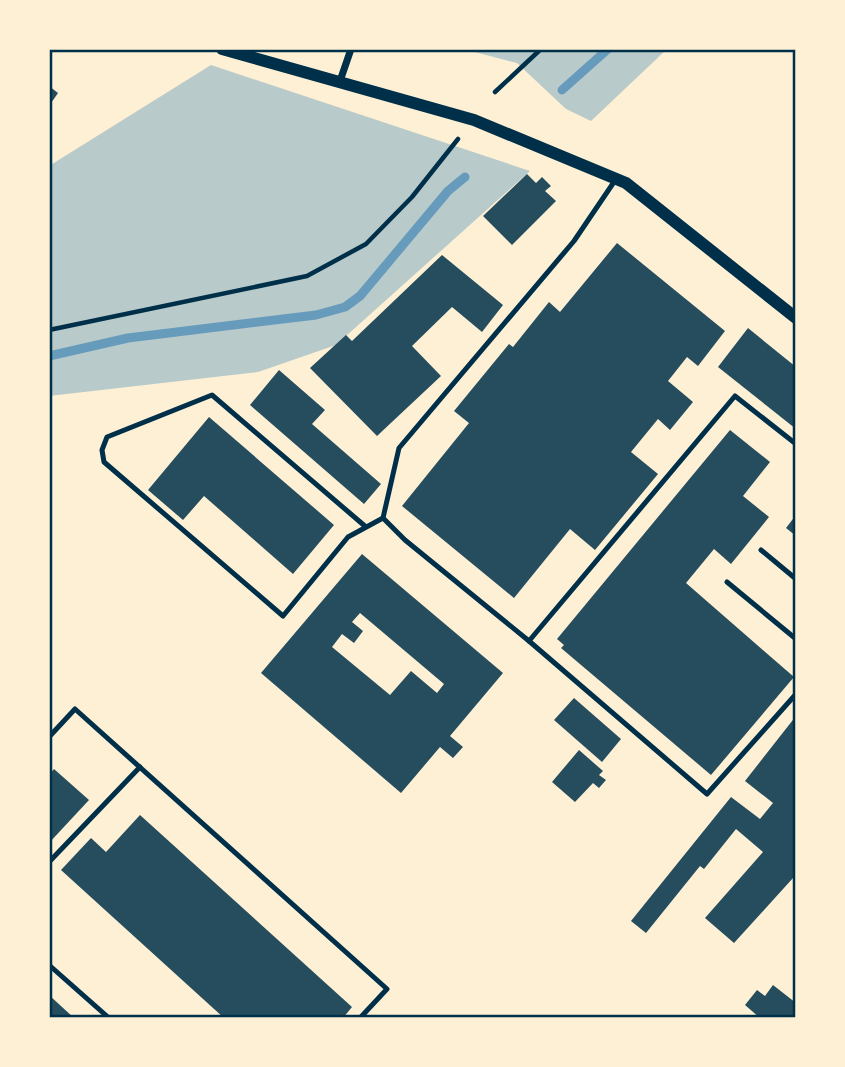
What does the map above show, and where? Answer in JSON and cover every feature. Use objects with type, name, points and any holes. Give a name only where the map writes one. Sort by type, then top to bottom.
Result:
[{"type":"street","points":[[222,49],[340,80],[474,120],[626,183],[796,318]]},
{"type":"street","points":[[340,80],[351,49]]},
{"type":"lane","points":[[366,527],[212,395],[107,437],[102,450],[104,462],[283,616],[348,537],[366,527],[383,517],[399,448],[574,241],[616,179]]},
{"type":"lane","points":[[529,641],[736,396],[796,444]]},
{"type":"lane","points":[[383,517],[405,540],[529,641],[707,794],[796,694]]},
{"type":"lane","points":[[761,550],[796,579]]},
{"type":"lane","points":[[727,582],[796,639]]},
{"type":"lane","points":[[49,737],[75,709],[387,989],[359,1018]]},
{"type":"lane","points":[[49,862],[140,768]]},
{"type":"lane","points":[[49,965],[109,1018]]},
{"type":"path","points":[[495,92],[541,49]]},
{"type":"path","points":[[49,330],[307,276],[366,244],[412,197],[458,139]]},
{"type":"shaded area","points":[[463,49],[667,49],[591,121],[566,109],[517,63]]},
{"type":"shaded area","points":[[211,65],[530,171],[336,345],[258,372],[49,396],[49,166]]},
{"type":"building","points":[[49,86],[58,93],[49,106]]},
{"type":"building","points":[[527,174],[536,183],[542,177],[551,186],[545,191],[556,201],[512,245],[483,216]]},
{"type":"building","points":[[617,243],[725,331],[698,366],[687,357],[668,381],[693,402],[670,430],[658,419],[631,452],[658,474],[595,550],[570,529],[514,598],[402,506],[469,423],[454,411],[509,344],[513,347],[549,302],[560,312]]},
{"type":"building","points":[[442,255],[503,305],[482,332],[452,307],[412,346],[441,376],[377,436],[310,368],[346,335],[352,341]]},
{"type":"building","points":[[748,328],[796,367],[796,429],[718,367]]},
{"type":"building","points":[[279,370],[325,410],[312,424],[381,484],[364,504],[250,405]]},
{"type":"building","points":[[209,417],[334,525],[293,574],[204,496],[183,520],[148,490]]},
{"type":"building","points":[[730,430],[770,462],[743,496],[769,517],[731,564],[714,549],[686,583],[794,677],[711,775],[561,648],[564,645],[557,639]]},
{"type":"building","points":[[796,515],[796,536],[786,528]]},
{"type":"building","points":[[362,554],[503,673],[450,736],[463,747],[453,758],[440,747],[401,793],[261,673]],"holes":[[[360,613],[444,684],[437,693],[411,671],[390,695],[332,647],[342,634],[354,643],[363,631],[352,622]]]},
{"type":"building","points":[[574,698],[621,739],[602,762],[554,720]]},
{"type":"building","points":[[796,716],[796,881],[793,878],[734,943],[705,918],[763,852],[736,829],[704,869],[700,866],[646,933],[631,921],[731,797],[760,819],[773,803],[745,781]]},
{"type":"building","points":[[579,750],[603,771],[599,775],[606,780],[599,788],[593,783],[575,802],[552,782]]},
{"type":"building","points":[[54,769],[89,800],[49,843],[49,775]]},
{"type":"building","points":[[140,815],[352,1007],[343,1018],[224,1018],[61,870],[91,838],[106,852]]},
{"type":"building","points":[[773,985],[796,1003],[796,1012],[791,1018],[760,1018],[745,1005],[757,990],[765,996]]},
{"type":"building","points":[[49,995],[74,1018],[49,1018]]},
{"type":"waterway","points":[[562,90],[608,49]]},
{"type":"waterway","points":[[49,356],[128,338],[316,315],[345,307],[360,296],[448,191],[465,177]]}]
